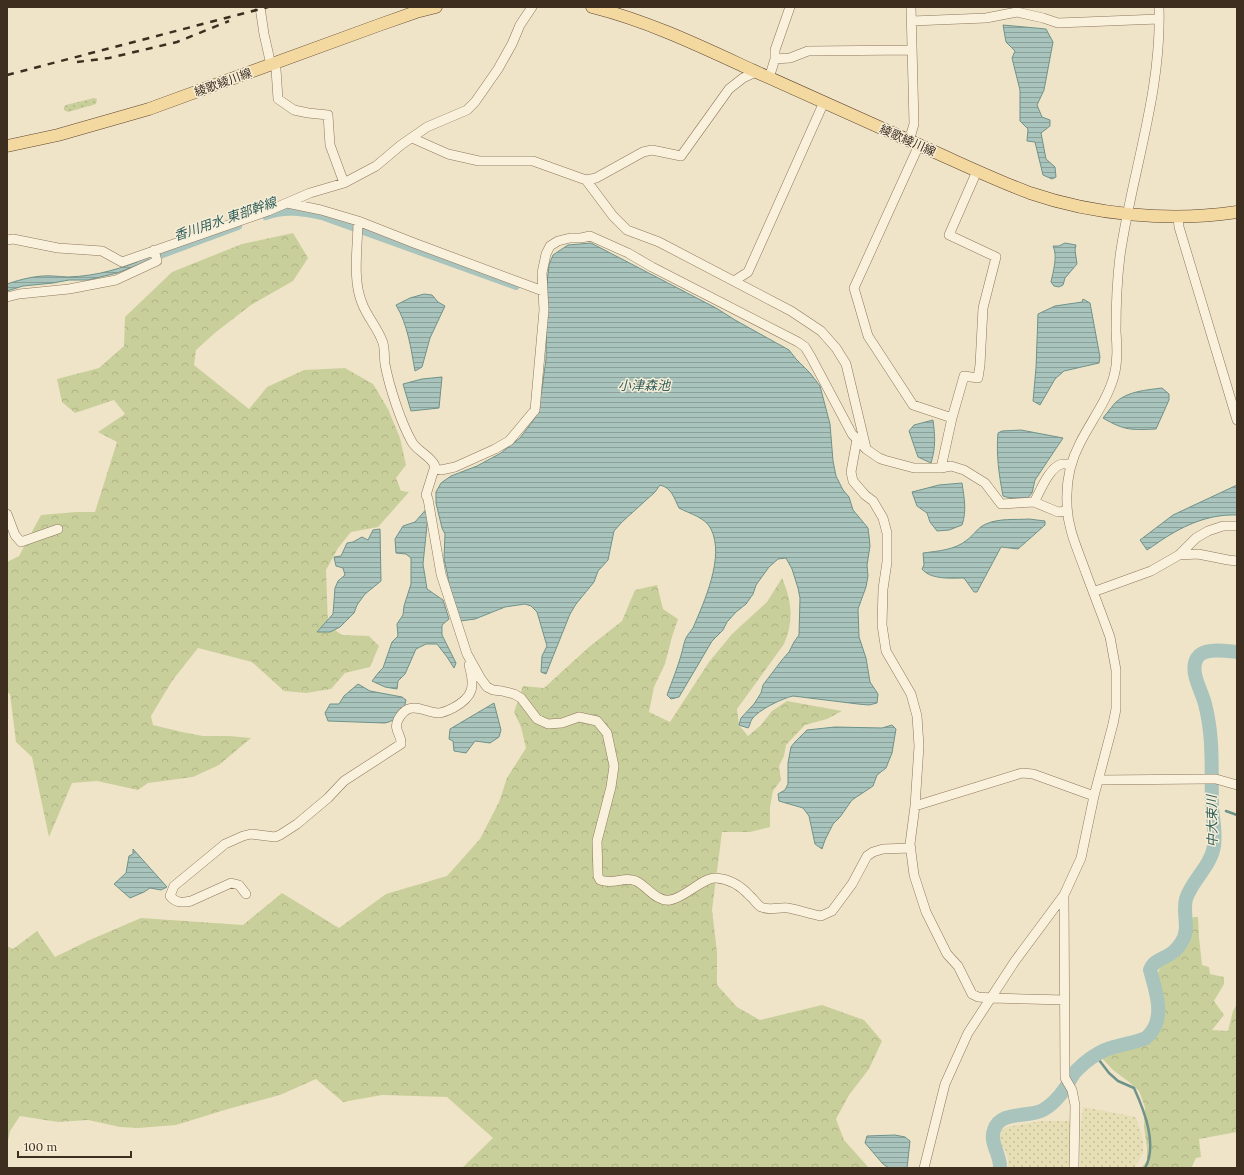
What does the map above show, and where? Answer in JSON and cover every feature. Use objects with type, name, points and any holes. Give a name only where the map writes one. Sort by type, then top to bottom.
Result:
[{"type":"main road","name":"綾歌綾川線","points":[[7,146],[58,135],[149,109],[379,25],[416,12],[436,7]]},
{"type":"main road","name":"綾歌綾川線","points":[[592,7],[618,14],[662,30],[977,171],[1012,186],[1054,200],[1127,214],[1178,217],[1237,212]]},
{"type":"street","points":[[260,7],[264,34],[272,64],[276,69],[278,99],[294,110],[308,113],[328,114],[330,145],[344,183]]},
{"type":"street","points":[[7,240],[12,239],[58,248],[102,251],[122,262],[155,254],[268,211],[310,193],[344,183],[376,166],[401,145],[427,127],[467,110],[475,102],[498,69],[512,44],[520,25],[532,7]]},
{"type":"street","points":[[769,78],[775,59],[775,50],[790,7]]},
{"type":"street","points":[[911,7],[914,143],[854,288],[868,336],[913,405],[952,418]]},
{"type":"street","points":[[924,1168],[945,1084],[968,1033],[1015,961],[1064,894],[1082,858],[1094,796],[1113,724],[1116,708],[1117,684],[1115,659],[1110,637],[1072,534],[1067,512],[1067,493],[1071,464],[1079,444],[1110,388],[1114,376],[1117,352],[1117,290],[1120,257],[1127,214],[1152,101],[1158,60],[1159,7]]},
{"type":"street","points":[[912,21],[986,18],[1017,12],[1058,23],[1159,19]]},
{"type":"street","points":[[775,59],[790,58],[808,51],[912,50]]},
{"type":"street","points":[[412,138],[448,154],[479,161],[533,162],[586,180],[596,178],[643,152],[652,150],[682,156],[728,89],[743,78],[756,72]]},
{"type":"street","points":[[734,281],[748,272],[824,102]]},
{"type":"street","points":[[941,468],[952,418],[964,376],[978,378],[983,308],[996,257],[949,235],[977,171]]},
{"type":"street","points":[[586,180],[613,216],[627,230],[660,242],[791,311],[822,330],[846,364],[866,449]]},
{"type":"street","points":[[287,203],[321,210],[358,221],[543,291]]},
{"type":"street","points":[[1178,217],[1179,227],[1237,420]]},
{"type":"street","points":[[246,894],[239,885],[231,883],[185,903],[180,903],[170,896],[174,886],[224,844],[251,834],[275,837],[280,835],[298,824],[328,798],[344,781],[401,744],[396,731],[396,725],[408,709],[415,708],[439,713],[459,705],[469,698],[473,688],[467,654],[442,574],[426,495],[435,469],[434,463],[412,443],[391,388],[385,364],[383,344],[362,303],[358,288],[356,255],[358,221]]},
{"type":"street","points":[[435,469],[441,470],[455,467],[509,441],[535,410],[544,310],[542,273],[546,254],[550,246],[558,241],[590,236],[628,254],[805,347],[852,434],[866,449],[879,458],[914,468],[941,468],[951,466],[964,470],[985,483],[1001,504],[1034,502],[1058,512],[1067,512]]},
{"type":"street","points":[[7,297],[19,294],[69,289],[116,280],[157,261],[155,254]]},
{"type":"street","points":[[857,439],[851,472],[853,481],[873,502],[883,518],[887,533],[882,625],[886,652],[910,694],[918,716],[919,746],[911,848],[914,875],[926,912],[948,954],[958,966],[972,994],[978,997],[991,998],[1065,1000]]},
{"type":"street","points":[[1034,502],[1046,479],[1054,469],[1060,464],[1071,464]]},
{"type":"street","points":[[7,514],[15,535],[21,542],[58,529]]},
{"type":"street","points":[[1094,592],[1151,571],[1179,555],[1196,538],[1208,531],[1222,526],[1237,526]]},
{"type":"street","points":[[1179,555],[1198,554],[1237,561]]},
{"type":"street","points":[[467,654],[487,687],[493,690],[514,694],[521,698],[537,719],[548,724],[562,723],[579,717],[597,721],[607,732],[614,766],[611,787],[597,841],[598,876],[600,880],[612,882],[626,879],[636,881],[659,898],[668,900],[678,898],[709,879],[716,878],[733,882],[744,889],[760,906],[771,909],[786,908],[821,916],[832,911],[852,884],[867,856],[873,852],[883,849],[911,848]]},
{"type":"street","points":[[915,806],[1022,773],[1033,774],[1094,796]]},
{"type":"street","points":[[1099,780],[1212,779],[1237,785]]},
{"type":"street","points":[[1064,894],[1067,1082],[1072,1090],[1075,1105],[1074,1168]]},
{"type":"shaded area","points":[[1083,1107],[1136,1117],[1143,1140],[1143,1153],[1134,1168],[1080,1168]]},
{"type":"shaded area","points":[[1040,1121],[1071,1121],[1071,1168],[1008,1168],[1006,1152],[999,1142],[1001,1131],[1006,1127]]},
{"type":"green space","points":[[94,98],[97,99],[96,104],[68,112],[64,110],[66,105]]},
{"type":"green space","points":[[293,233],[308,258],[293,281],[251,305],[216,332],[196,350],[194,365],[249,409],[267,387],[304,370],[345,368],[373,384],[388,409],[400,438],[406,465],[396,478],[401,491],[409,492],[378,527],[351,532],[338,548],[326,570],[328,625],[342,635],[369,636],[379,646],[370,667],[345,673],[331,689],[306,693],[284,691],[252,662],[198,648],[172,681],[151,716],[153,725],[203,736],[251,738],[219,765],[193,777],[148,783],[138,790],[97,781],[72,783],[49,837],[32,757],[16,742],[10,694],[7,692],[7,562],[19,556],[41,515],[95,512],[117,442],[98,432],[125,414],[114,400],[75,413],[62,402],[57,379],[99,368],[124,346],[125,317],[172,272],[242,244]]},
{"type":"green space","points":[[782,578],[790,603],[790,619],[787,636],[784,644],[737,709],[739,725],[748,736],[761,725],[772,711],[787,701],[842,711],[827,719],[805,725],[786,745],[784,756],[779,766],[781,780],[773,791],[770,807],[770,827],[750,832],[722,832],[712,910],[717,952],[717,985],[737,1007],[760,1020],[822,1005],[864,1020],[882,1041],[869,1069],[849,1095],[836,1119],[844,1140],[869,1168],[462,1168],[493,1138],[447,1097],[382,1095],[343,1102],[316,1079],[280,1095],[176,1125],[138,1128],[120,1127],[88,1120],[58,1122],[20,1116],[10,1131],[7,1146],[7,946],[13,949],[37,931],[55,957],[141,918],[243,925],[282,893],[339,928],[386,894],[447,876],[480,839],[499,802],[507,778],[526,748],[521,727],[514,712],[523,686],[544,688],[589,647],[622,621],[635,590],[657,585],[663,609],[678,619],[665,664],[654,687],[649,712],[670,722],[709,662],[732,634],[767,602]]},
{"type":"green space","points":[[1193,917],[1198,917],[1202,965],[1209,967],[1210,974],[1224,977],[1224,984],[1214,1001],[1224,1015],[1212,1030],[1228,1031],[1233,1011],[1237,1004],[1237,1132],[1199,1139],[1201,1157],[1196,1158],[1191,1168],[1141,1168],[1147,1161],[1144,1127],[1145,1107],[1139,1091],[1113,1070],[1100,1056],[1146,1041],[1154,1036],[1159,1026],[1162,1005],[1156,978],[1160,967],[1178,950],[1188,934]]},
{"type":"water","points":[[1003,25],[1046,29],[1053,42],[1044,90],[1037,105],[1042,117],[1050,120],[1050,126],[1041,133],[1046,159],[1055,167],[1056,177],[1052,179],[1043,175],[1035,142],[1027,141],[1028,129],[1020,121],[1020,90],[1012,58],[1015,51],[1006,42]]},
{"type":"water","name":"小津森池","points":[[591,243],[716,308],[789,350],[820,386],[830,424],[833,461],[836,476],[843,490],[849,497],[853,510],[868,528],[870,546],[867,565],[868,576],[866,587],[858,609],[859,637],[866,658],[870,682],[878,694],[877,703],[869,705],[793,696],[765,708],[752,719],[748,728],[739,725],[741,718],[754,704],[761,693],[763,685],[789,652],[799,635],[800,598],[792,569],[786,558],[778,559],[769,567],[756,585],[753,594],[746,604],[736,612],[727,622],[723,630],[712,641],[679,697],[671,699],[667,695],[679,663],[685,640],[693,628],[707,593],[716,553],[715,540],[708,525],[697,516],[679,508],[670,491],[664,486],[660,485],[655,492],[614,531],[608,560],[598,571],[594,582],[570,614],[546,674],[541,672],[542,656],[547,646],[537,612],[531,606],[525,604],[505,607],[475,619],[460,621],[448,591],[448,577],[444,559],[445,534],[442,528],[436,503],[436,492],[441,483],[451,476],[477,466],[501,453],[520,438],[535,418],[542,389],[546,359],[547,283],[549,265],[553,255],[568,245]]},
{"type":"water","points":[[1065,243],[1076,245],[1075,250],[1077,264],[1065,278],[1063,285],[1059,287],[1054,286],[1051,282],[1055,259],[1053,246],[1059,246]]},
{"type":"water","points":[[150,257],[151,260],[117,273],[88,280],[69,280],[23,286],[7,291],[7,284],[24,279],[41,276],[68,277],[90,275],[120,268]]},
{"type":"water","points":[[424,294],[432,295],[438,302],[445,306],[430,338],[422,367],[415,371],[406,329],[396,305],[410,298]]},
{"type":"water","points":[[1083,299],[1090,303],[1100,357],[1099,363],[1064,371],[1055,379],[1040,405],[1033,401],[1038,314],[1055,306],[1082,302]]},
{"type":"water","points":[[442,377],[439,408],[411,411],[403,384],[422,379]]},
{"type":"water","points":[[1162,388],[1169,394],[1169,400],[1156,429],[1129,429],[1103,418],[1115,403],[1125,396],[1144,390]]},
{"type":"water","points":[[933,420],[935,442],[931,463],[918,457],[909,431],[914,425]]},
{"type":"water","points":[[1021,430],[1063,438],[1035,480],[1032,493],[1026,500],[1016,500],[1003,496],[998,464],[998,433],[1002,431]]},
{"type":"water","points":[[962,483],[965,509],[962,525],[949,530],[937,531],[930,522],[927,513],[917,506],[912,492],[939,485]]},
{"type":"water","points":[[1237,485],[1237,515],[1219,516],[1192,523],[1176,531],[1147,550],[1140,540],[1173,515]]},
{"type":"water","points":[[429,506],[423,564],[427,589],[443,600],[449,619],[442,625],[442,635],[456,663],[454,668],[437,644],[426,644],[416,649],[405,674],[398,681],[397,689],[385,687],[372,681],[383,668],[392,642],[398,636],[397,624],[403,615],[404,606],[411,584],[411,558],[406,554],[396,553],[395,539],[403,526],[415,522]]},
{"type":"water","points":[[1029,519],[1045,521],[1045,525],[1018,549],[1001,547],[977,592],[974,592],[964,578],[936,577],[926,573],[922,569],[924,565],[923,553],[946,550],[957,546],[969,538],[983,525],[991,522]]},
{"type":"water","points":[[380,529],[381,581],[365,594],[357,605],[354,613],[340,627],[330,632],[317,632],[333,614],[335,588],[338,581],[345,575],[343,568],[336,566],[334,557],[341,556],[347,543],[353,542],[362,537],[368,540],[373,530]]},
{"type":"water","points":[[358,684],[370,691],[402,697],[406,700],[399,715],[393,720],[385,723],[328,721],[325,713],[330,704],[339,704],[344,696]]},
{"type":"water","points":[[494,703],[501,730],[499,737],[490,743],[475,741],[466,753],[454,751],[453,741],[449,739],[450,729]]},
{"type":"water","points":[[892,725],[896,729],[892,753],[886,768],[877,775],[873,786],[852,800],[833,824],[822,849],[815,844],[809,816],[803,808],[779,801],[778,794],[785,790],[788,784],[788,763],[791,747],[807,730],[835,727],[882,728]]},
{"type":"water","points":[[133,849],[167,887],[161,890],[150,888],[130,898],[114,884],[126,873],[129,856],[133,854]]},
{"type":"water","points":[[895,1135],[905,1137],[910,1141],[907,1168],[889,1168],[883,1164],[865,1143],[867,1136]]},
{"type":"waterway","name":"香川用水 東部幹線","points":[[266,216],[280,212],[301,212],[322,216],[516,286]]},
{"type":"waterway","name":"香川用水 東部幹線","points":[[141,262],[238,226]]},
{"type":"waterway","name":"中大束川","points":[[1000,1168],[999,1158],[993,1140],[994,1130],[997,1124],[1008,1117],[1030,1114],[1043,1110],[1053,1103],[1061,1094],[1076,1071],[1087,1061],[1105,1050],[1146,1038],[1156,1023],[1158,1014],[1157,996],[1150,970],[1157,961],[1175,950],[1184,938],[1186,927],[1186,899],[1192,886],[1209,860],[1215,841],[1212,807],[1212,755],[1210,730],[1205,704],[1195,675],[1195,663],[1197,658],[1204,652],[1216,650],[1237,652]]},
{"type":"waterway","points":[[1226,811],[1237,815]]},
{"type":"waterway","points":[[1096,1056],[1109,1073],[1118,1081],[1134,1088],[1138,1097],[1150,1138],[1149,1159],[1145,1168]]},
{"type":"railway","points":[[7,75],[268,7]]},
{"type":"railway","points":[[77,62],[109,58],[177,42],[229,21]]}]
